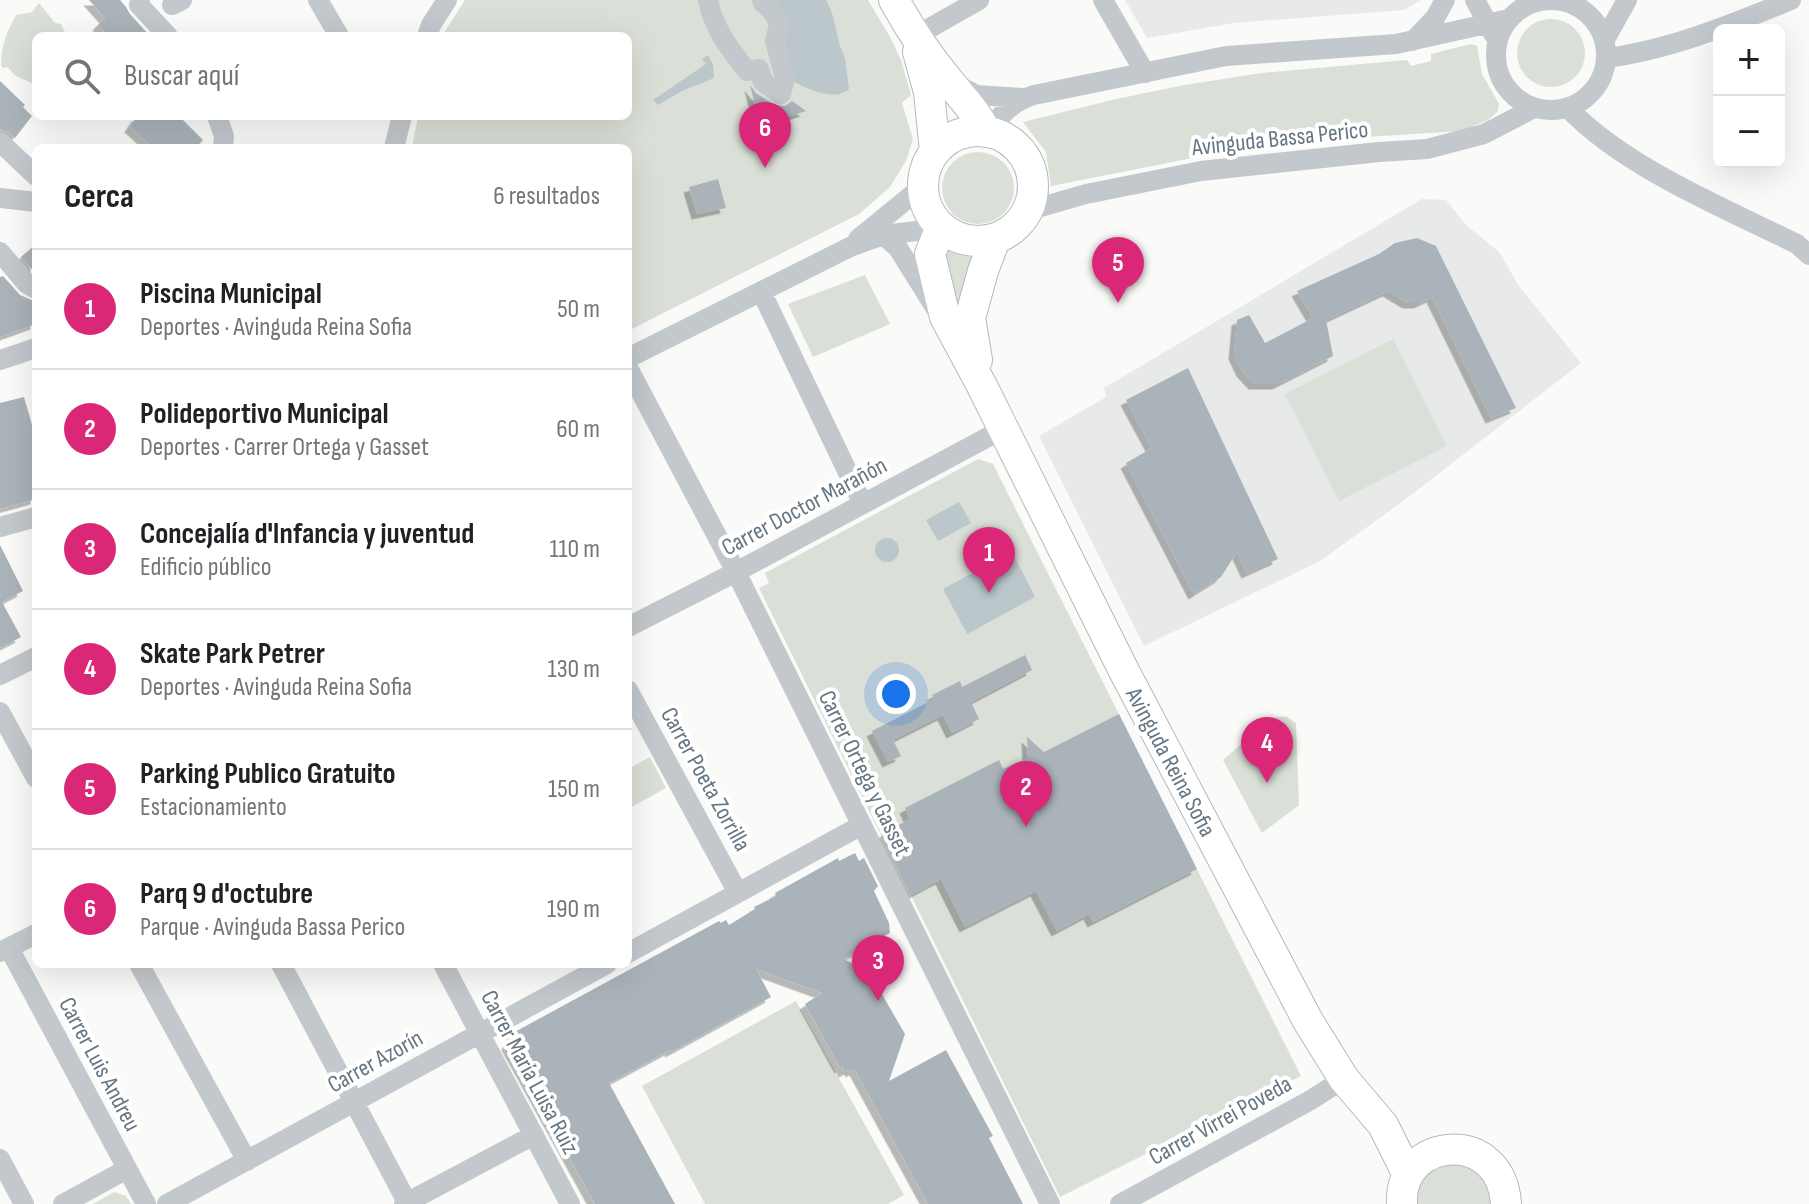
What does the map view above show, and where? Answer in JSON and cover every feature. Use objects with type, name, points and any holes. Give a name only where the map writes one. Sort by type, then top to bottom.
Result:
[{"type":"street","points":[[140,0],[139,5],[164,32]]},
{"type":"street","points":[[318,0],[337,32]]},
{"type":"street","points":[[428,32],[447,0]]},
{"type":"street","points":[[708,0],[710,14],[721,36],[747,71],[759,69],[763,82],[781,94],[785,78],[775,41],[779,25],[762,0]]},
{"type":"street","points":[[894,0],[914,37],[978,115],[988,132]]},
{"type":"street","points":[[914,37],[979,0]]},
{"type":"street","points":[[1103,0],[1145,73]]},
{"type":"street","points":[[1412,41],[1435,18],[1445,0]]},
{"type":"street","points":[[1475,0],[1493,32],[1502,82],[1516,98],[1534,108],[1551,111],[1568,108],[1587,98],[1601,80],[1605,50],[1627,0]]},
{"type":"street","points":[[947,79],[976,95],[1023,98],[1226,56],[1493,32],[1524,7],[1543,0],[1563,1],[1581,9],[1596,23],[1605,50]]},
{"type":"street","points":[[1605,50],[1632,55],[1710,32],[1791,0]]},
{"type":"street","points":[[914,37],[929,92],[935,152]]},
{"type":"street","points":[[988,132],[997,118],[1023,98]]},
{"type":"street","name":"Avinguda Bassa Perico","points":[[1027,211],[1086,194],[1201,171],[1427,149],[1484,134],[1534,108]]},
{"type":"street","points":[[1568,108],[1592,131],[1638,162],[1797,244],[1809,255]]},
{"type":"street","points":[[218,120],[223,144]]},
{"type":"street","points":[[988,132],[1005,138],[1018,148],[1028,162],[1033,178],[1032,195],[1027,211],[1014,228],[995,239],[967,240],[939,225],[927,206],[923,186],[926,168],[943,143],[963,133],[988,132]]},
{"type":"street","points":[[0,142],[32,172]]},
{"type":"street","points":[[850,247],[923,186]]},
{"type":"street","points":[[0,198],[32,202]]},
{"type":"street","points":[[632,356],[850,247],[883,235],[939,225]]},
{"type":"street","name":"Avinguda Reina Sofia","points":[[939,225],[930,254],[945,317],[1128,680],[1308,1021],[1344,1079],[1383,1125],[1405,1190]]},
{"type":"street","name":"Avinguda Reina Sofia","points":[[883,235],[898,248],[934,307],[945,317]]},
{"type":"street","name":"Avinguda Reina Sofia","points":[[982,386],[970,318],[995,239]]},
{"type":"street","points":[[0,252],[31,286]]},
{"type":"street","points":[[0,268],[31,286]]},
{"type":"street","points":[[761,291],[863,504]]},
{"type":"street","points":[[0,360],[32,349]]},
{"type":"street","name":"Carrer Ortega y Gasset","points":[[632,376],[736,572],[1050,1204]]},
{"type":"street","name":"Carrer Doctor Marañón","points":[[632,625],[1003,429]]},
{"type":"street","points":[[0,527],[32,518]]},
{"type":"street","points":[[0,675],[32,659]]},
{"type":"street","name":"Carrer Poeta Zorrilla","points":[[632,697],[738,893]]},
{"type":"street","points":[[0,712],[32,771]]},
{"type":"street","points":[[632,951],[862,825]]},
{"type":"street","points":[[4,950],[32,936]]},
{"type":"street","name":"Carrer Luis Andreu","points":[[4,950],[146,1204]]},
{"type":"street","points":[[141,968],[247,1161]]},
{"type":"street","points":[[283,968],[406,1203],[534,1135]]},
{"type":"street","name":"Carrer María Luisa Ruiz","points":[[445,968],[570,1204]]},
{"type":"street","name":"Carrer Azorín","points":[[167,1204],[600,968]]},
{"type":"street","name":"Carrer Virrei Poveda","points":[[1120,1204],[1344,1079]]},
{"type":"street","name":"Avinguda Reina Sofia","points":[[1383,1125],[1439,1151],[1460,1149],[1480,1156],[1496,1170],[1506,1189],[1506,1204]]},
{"type":"street","points":[[1405,1190],[1416,1164],[1439,1151]]},
{"type":"street","points":[[0,1159],[24,1204]]},
{"type":"street","points":[[63,1204],[127,1169]]},
{"type":"shaded area","points":[[465,0],[868,0],[901,60],[911,95],[902,103],[913,139],[906,161],[890,187],[859,214],[632,329],[632,144],[413,144],[417,120],[632,120],[632,32],[445,32]]},
{"type":"shaded area","points":[[762,0],[826,0],[845,58],[849,89],[835,95],[826,94],[785,78]]},
{"type":"shaded area","points":[[1125,0],[1421,0],[1404,10],[1234,23],[1147,38]]},
{"type":"shaded area","points":[[39,3],[65,32],[32,32],[32,83],[1,65],[5,39],[16,15],[32,12]]},
{"type":"shaded area","points":[[1551,19],[1575,29],[1585,53],[1575,77],[1551,87],[1527,77],[1517,53],[1527,29]]},
{"type":"shaded area","points":[[1471,44],[1477,46],[1482,74],[1499,104],[1498,111],[1488,120],[1461,131],[1269,143],[1051,186],[1046,152],[1023,122],[1179,86],[1261,73],[1407,60],[1411,66],[1431,61],[1431,54]]},
{"type":"shaded area","points":[[708,55],[714,78],[658,105],[653,100],[706,64],[702,59]]},
{"type":"shaded area","points":[[978,152],[998,158],[1008,168],[1014,188],[1008,208],[998,218],[978,224],[958,218],[948,208],[942,188],[948,168],[958,158]]},
{"type":"shaded area","points":[[1422,199],[1446,200],[1466,225],[1499,252],[1519,286],[1581,363],[1406,499],[1320,561],[1144,646],[1039,436],[1106,397],[1104,388]]},
{"type":"shaded area","points":[[944,249],[972,256],[974,260],[964,282],[958,319]]},
{"type":"shaded area","points":[[865,275],[890,324],[813,357],[788,304]]},
{"type":"shaded area","points":[[1393,339],[1447,446],[1339,501],[1285,394]]},
{"type":"shaded area","points":[[978,459],[993,464],[1301,1076],[1060,1197],[759,588],[769,583],[765,573]]},
{"type":"shaded area","points":[[959,502],[971,523],[938,541],[926,520]]},
{"type":"shaded area","points":[[887,538],[895,542],[899,550],[895,558],[887,562],[879,558],[875,550],[879,542]]},
{"type":"shaded area","points":[[1012,552],[1035,597],[967,634],[943,589]]},
{"type":"shaded area","points":[[1286,716],[1296,723],[1299,805],[1262,833],[1223,760],[1271,718]]},
{"type":"shaded area","points":[[650,757],[666,788],[632,807],[632,767]]},
{"type":"shaded area","points":[[796,1001],[904,1195],[888,1204],[705,1204],[642,1086]]},
{"type":"shaded area","points":[[1446,1163],[1479,1173],[1493,1204],[1413,1204],[1412,1199],[1427,1172]]},
{"type":"shaded area","points":[[114,1192],[126,1196],[131,1204],[93,1204]]},
{"type":"building","points":[[89,0],[120,0],[146,32],[104,32],[98,25],[105,18]]},
{"type":"building","points":[[0,81],[32,116],[15,138],[0,129]]},
{"type":"building","points":[[750,85],[774,105],[785,106],[792,101],[806,111],[787,117],[785,128],[769,119],[759,122]]},
{"type":"building","points":[[134,120],[183,120],[203,140],[200,144],[149,144],[130,127]]},
{"type":"building","points":[[718,179],[726,208],[697,214],[689,187]]},
{"type":"building","points":[[1417,238],[1436,246],[1516,408],[1491,418],[1432,297],[1419,303],[1408,303],[1388,291],[1326,320],[1333,356],[1278,384],[1254,384],[1242,371],[1234,354],[1237,320],[1249,315],[1265,343],[1313,318],[1297,291],[1379,254],[1395,243]]},
{"type":"building","points":[[32,247],[32,269],[21,257]]},
{"type":"building","points":[[3,276],[20,295],[32,300],[32,325],[0,337],[0,277]]},
{"type":"building","points":[[1188,368],[1278,559],[1247,573],[1237,552],[1221,577],[1194,594],[1126,463],[1152,448],[1126,400]]},
{"type":"building","points":[[24,397],[32,425],[32,500],[0,509],[0,403]]},
{"type":"building","points":[[0,545],[23,591],[2,602],[21,637],[0,648]]},
{"type":"building","points":[[1025,655],[1032,670],[971,702],[979,719],[952,733],[943,715],[893,740],[901,756],[888,762],[872,731],[934,699],[932,695],[960,681],[962,687]]},
{"type":"building","points":[[1119,714],[1197,869],[1093,922],[1089,914],[1057,931],[1036,891],[965,927],[941,879],[911,895],[881,834],[910,819],[905,808],[999,760],[1003,769],[1028,758],[1027,737],[1044,752]]},
{"type":"building","points":[[855,853],[859,861],[864,858],[878,886],[874,891],[889,923],[890,933],[844,959],[869,972],[905,1034],[889,1081],[946,1050],[993,1136],[989,1138],[1023,1204],[928,1204],[855,1070],[844,1072],[840,1068],[805,1004],[822,993],[756,969],[771,997],[609,1083],[675,1204],[595,1204],[507,1045],[511,1034],[719,921],[726,920],[729,925],[776,896],[775,893],[838,858],[839,861]]},
{"type":"place","name":"Parq 9 d'octubre","points":[[765,168]]},
{"type":"place","name":"Parking Publico Gratuito","points":[[1118,303]]},
{"type":"place","name":"Piscina Municipal","points":[[989,593]]},
{"type":"place","name":"Skate Park Petrer","points":[[1267,783]]},
{"type":"place","name":"Polideportivo Municipal","points":[[1026,827]]},
{"type":"place","name":"Concejalía d'Infancia y juventud","points":[[878,1001]]}]
